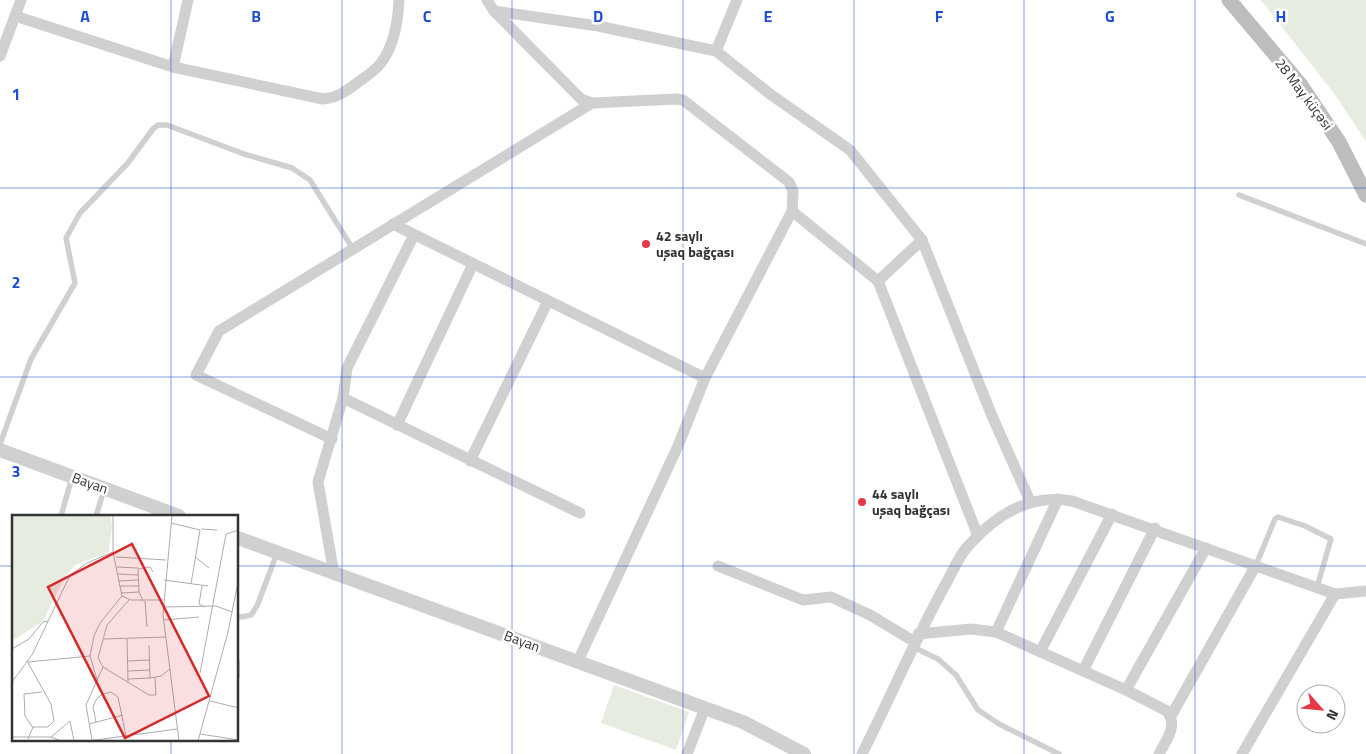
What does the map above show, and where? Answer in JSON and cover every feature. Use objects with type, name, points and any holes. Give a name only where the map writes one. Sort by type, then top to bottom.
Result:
[{"type":"main road","name":"28 May küçəsi","points":[[1229,0],[1300,84],[1339,142],[1366,195]]},
{"type":"street","points":[[0,56],[21,0]]},
{"type":"street","points":[[173,67],[188,0]]},
{"type":"street","points":[[15,16],[173,67],[322,99],[334,98],[380,65],[387,53],[398,20],[399,0]]},
{"type":"street","points":[[487,0],[494,11],[581,99],[592,103],[683,100],[789,182],[793,191],[792,211],[705,378],[678,446],[578,660]]},
{"type":"street","points":[[716,51],[737,0]]},
{"type":"street","points":[[494,11],[598,26],[716,51],[770,94],[850,150],[922,240],[992,416],[1030,501]]},
{"type":"street","points":[[332,439],[196,375],[219,331],[592,103]]},
{"type":"street","points":[[792,211],[878,280],[978,536]]},
{"type":"street","points":[[393,224],[705,378]]},
{"type":"street","points":[[334,574],[318,482],[343,398],[347,368],[414,235]]},
{"type":"street","points":[[878,280],[922,240]]},
{"type":"street","points":[[397,424],[473,264]]},
{"type":"street","points":[[470,461],[548,301]]},
{"type":"street","points":[[343,398],[580,513]]},
{"type":"street","name":"Bayan","points":[[0,450],[105,489],[156,512],[173,515]]},
{"type":"street","points":[[996,632],[1058,499]]},
{"type":"street","points":[[862,754],[915,641],[968,546],[1002,515],[1030,501],[1058,499],[1072,501],[1155,528],[1335,594],[1366,592]]},
{"type":"street","points":[[1040,652],[1112,514]]},
{"type":"street","points":[[1083,671],[1155,528]]},
{"type":"street","name":"Bayan","points":[[239,538],[578,660],[743,722],[802,754]]},
{"type":"street","points":[[1126,690],[1206,548]]},
{"type":"street","points":[[1171,716],[1256,565]]},
{"type":"street","points":[[718,566],[802,600],[831,598],[870,615],[915,641],[971,629],[996,632],[1126,690],[1167,711],[1171,716],[1173,727],[1160,754]]},
{"type":"street","points":[[1242,754],[1335,594]]},
{"type":"street","points":[[687,754],[705,708]]},
{"type":"lane","points":[[0,444],[31,359],[75,283],[66,238],[80,212],[128,164],[153,129],[158,125],[167,125],[244,154],[292,168],[310,180],[353,249]]},
{"type":"lane","points":[[1239,195],[1366,244]]},
{"type":"lane","points":[[61,515],[72,477]]},
{"type":"lane","points":[[96,515],[105,489]]},
{"type":"lane","points":[[1256,565],[1275,519],[1291,521],[1331,539],[1317,587]]},
{"type":"lane","points":[[239,616],[251,615],[257,606],[277,553]]},
{"type":"lane","points":[[915,641],[956,676],[978,710],[1000,724],[1059,754]]},
{"type":"shaded area","points":[[1261,0],[1366,0],[1366,142],[1336,96]]},
{"type":"shaded area","points":[[614,685],[689,712],[676,750],[601,723]]},
{"type":"place","name":"42 saylı uşaq bağçası","points":[[646,244]]},
{"type":"place","name":"44 saylı uşaq bağçası","points":[[862,502]]}]
